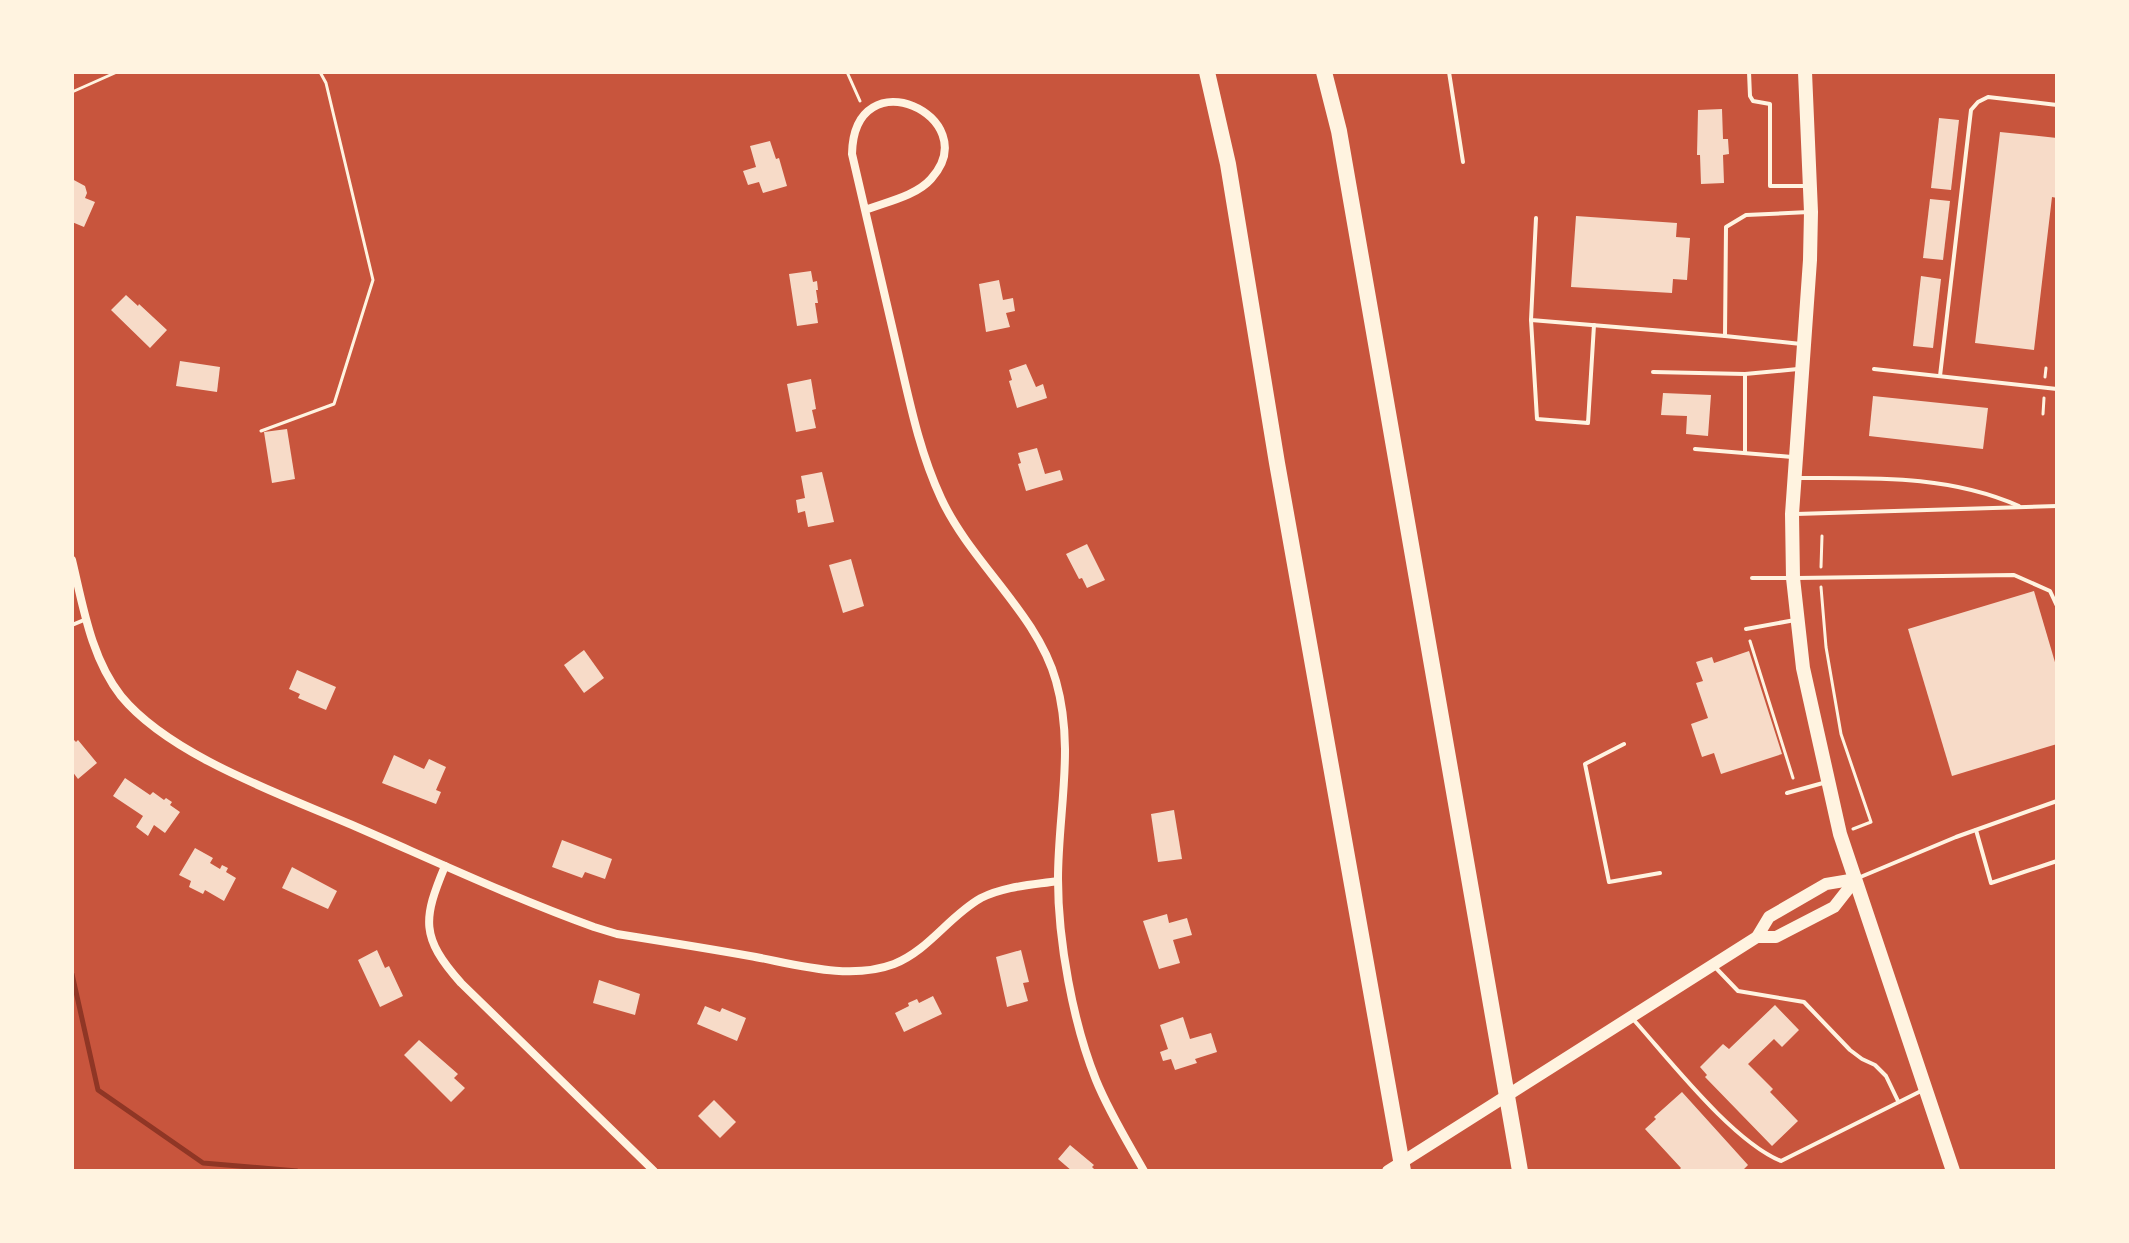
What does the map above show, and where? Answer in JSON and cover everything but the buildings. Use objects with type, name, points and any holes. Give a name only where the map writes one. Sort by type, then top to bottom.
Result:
[{"type":"highway","points":[[1207,72],[1228,164],[1277,463],[1403,1171]]},
{"type":"highway","points":[[1324,72],[1339,131],[1519,1168]]},
{"type":"main road","points":[[1805,72],[1811,212],[1793,478],[1793,578],[1797,619],[1809,705],[1840,834],[1953,1171]]},
{"type":"main road","points":[[1388,1171],[1757,937],[1769,917],[1826,884],[1856,879]]},
{"type":"main road","points":[[1757,937],[1776,937],[1834,907],[1856,879]]},
{"type":"street","points":[[865,210],[905,196],[931,180],[940,167],[944,151],[942,135],[935,121],[924,110],[910,103],[895,101],[879,105],[857,125],[852,139],[852,154],[865,210],[919,442],[940,495],[963,537],[1033,632],[1056,678],[1066,726],[1067,750],[1058,881],[1071,984],[1087,1051],[1106,1102],[1144,1171]]},
{"type":"street","points":[[72,560],[86,619],[106,672],[135,712],[175,743],[231,771],[549,911],[617,934],[818,968],[877,969],[910,956],[966,909],[993,893],[1058,881]]},
{"type":"street","points":[[445,866],[432,897],[428,919],[435,948],[443,962],[654,1171]]},
{"type":"lane","points":[[1449,72],[1463,162]]},
{"type":"lane","points":[[1749,72],[1753,101],[1761,105],[1770,104],[1770,186],[1810,186]]},
{"type":"lane","points":[[1940,376],[1971,110],[1988,97],[2057,105]]},
{"type":"lane","points":[[1725,336],[1726,227],[1746,215],[1811,212]]},
{"type":"lane","points":[[1536,218],[1531,320],[1537,419],[1588,423],[1594,325]]},
{"type":"lane","points":[[1531,320],[1803,344]]},
{"type":"lane","points":[[1653,372],[1745,374],[1801,369]]},
{"type":"lane","points":[[1874,369],[2057,389]]},
{"type":"lane","points":[[1745,374],[1745,453]]},
{"type":"lane","points":[[1695,449],[1794,457]]},
{"type":"lane","points":[[1793,478],[1919,480],[1996,496],[2021,507]]},
{"type":"lane","points":[[1792,514],[2057,506]]},
{"type":"lane","points":[[1752,578],[2014,575],[2050,591],[2057,606]]},
{"type":"lane","points":[[72,625],[86,619]]},
{"type":"lane","points":[[1746,629],[1797,619]]},
{"type":"lane","points":[[1624,744],[1585,764],[1609,882],[1660,873]]},
{"type":"lane","points":[[1787,793],[1827,781]]},
{"type":"lane","points":[[1856,879],[2057,801]]},
{"type":"lane","points":[[1976,830],[1991,883],[2057,861]]},
{"type":"lane","points":[[1713,965],[1738,991],[1804,1002],[1850,1050],[1875,1065],[1886,1076],[1898,1101]]},
{"type":"lane","points":[[1631,1017],[1719,1114],[1767,1155],[1781,1161],[1925,1089]]},
{"type":"path","points":[[72,92],[117,72]]},
{"type":"path","points":[[261,431],[334,404],[373,280],[326,83],[320,72]]},
{"type":"path","points":[[847,72],[866,114]]},
{"type":"path","points":[[2045,377],[2046,368]]},
{"type":"path","points":[[2043,414],[2044,396]]},
{"type":"path","points":[[1822,536],[1820,578],[1826,647],[1841,734],[1871,822],[1840,834]]},
{"type":"path","points":[[1746,629],[1797,791]]},
{"type":"waterway","points":[[72,974],[98,1090],[203,1163],[297,1171]]}]
